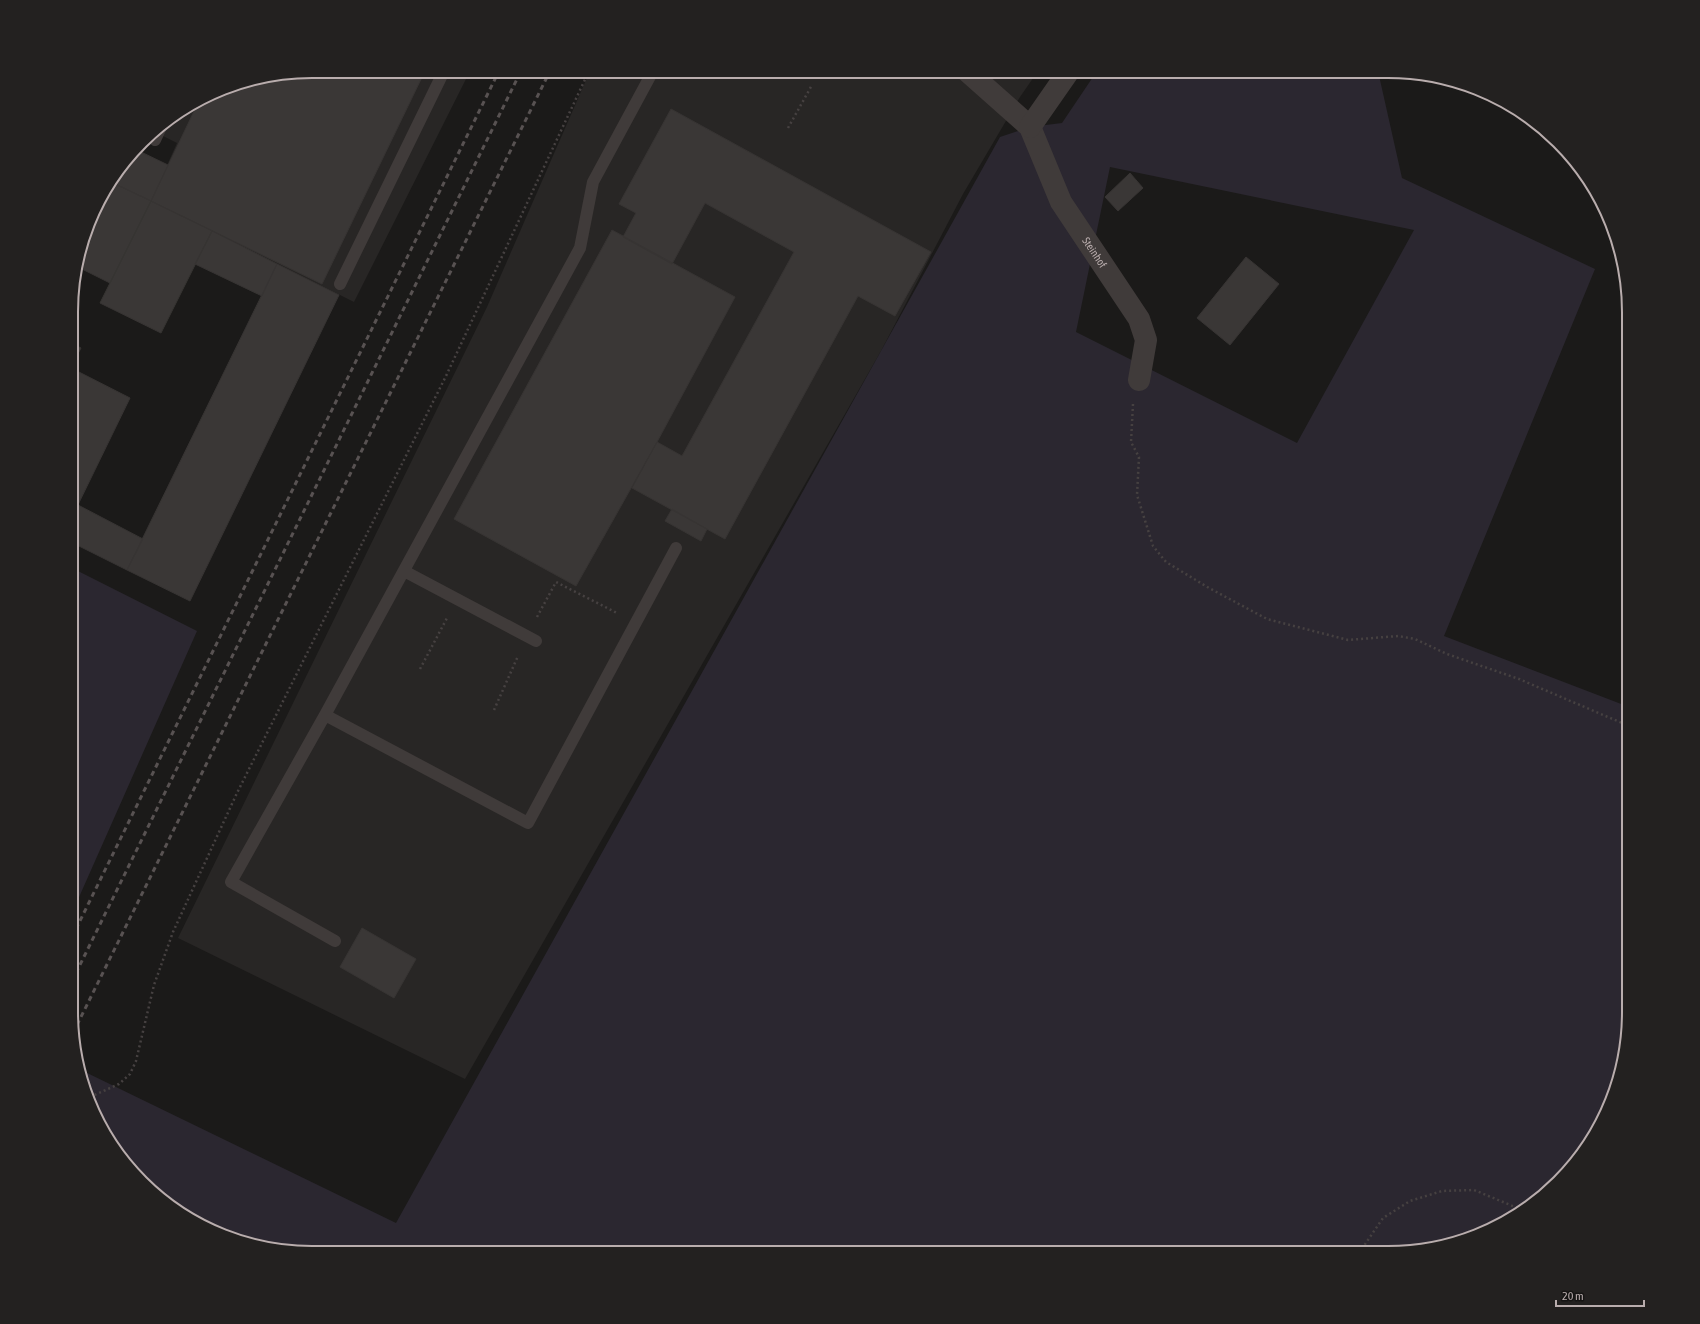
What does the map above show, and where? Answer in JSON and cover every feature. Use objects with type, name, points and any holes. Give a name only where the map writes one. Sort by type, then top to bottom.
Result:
[{"type":"street","name":"Steinhof","points":[[975,78],[1030,127],[1061,202],[1139,319],[1146,340],[1139,380]]},
{"type":"street","points":[[1030,127],[1063,78]]},
{"type":"lane","points":[[340,284],[441,78]]},
{"type":"lane","points":[[335,941],[230,882],[325,715],[580,248],[593,182],[649,78]]},
{"type":"lane","points":[[325,715],[528,823],[676,548]]},
{"type":"lane","points":[[404,570],[536,641]]},
{"type":"path","points":[[93,1095],[119,1084],[130,1074],[136,1060],[154,985],[185,904],[237,792],[446,376],[586,78]]},
{"type":"path","points":[[788,128],[812,85]]},
{"type":"path","points":[[1139,380],[1133,401],[1131,442],[1139,457],[1136,495],[1153,546],[1166,562],[1209,588],[1267,619],[1348,640],[1398,636],[1415,639],[1446,654],[1519,679],[1622,723]]},
{"type":"path","points":[[420,669],[457,599]]},
{"type":"path","points":[[1364,1246],[1383,1218],[1410,1201],[1442,1191],[1474,1190],[1517,1208]]},
{"type":"shaded area","points":[[312,78],[466,78],[354,302],[151,201],[177,143],[160,134],[182,117],[208,102],[237,90],[266,82]]},
{"type":"shaded area","points":[[587,78],[1033,78],[1020,97],[963,194],[881,351],[465,1079],[178,938],[487,307]]},
{"type":"shaded area","points":[[1092,78],[1380,78],[1402,178],[1595,269],[1444,636],[1622,704],[1622,1012],[1620,1043],[1614,1073],[1604,1102],[1591,1129],[1574,1155],[1554,1178],[1531,1198],[1492,1222],[1463,1234],[1434,1242],[1388,1246],[312,1246],[266,1242],[237,1234],[208,1222],[169,1198],[146,1178],[117,1142],[102,1116],[86,1072],[396,1223],[1000,137],[1030,127],[1062,123]],"holes":[[[1110,167],[1414,230],[1297,443],[1076,332]]]},
{"type":"shaded area","points":[[78,571],[197,631],[78,899]]},
{"type":"building","points":[[312,78],[422,78],[322,284],[151,201],[195,109],[208,102],[237,90],[266,82],[281,80]]},
{"type":"building","points":[[671,109],[931,252],[895,316],[858,296],[725,539],[632,488],[657,442],[682,456],[794,252],[705,203],[672,264],[623,237],[636,213],[619,204]]},
{"type":"building","points":[[141,152],[168,165],[151,201],[116,184],[126,169]]},
{"type":"building","points":[[1130,173],[1143,188],[1118,211],[1105,197]]},
{"type":"building","points":[[116,184],[151,201],[110,283],[82,269],[90,237],[96,222]]},
{"type":"building","points":[[151,201],[212,231],[161,333],[100,303]]},
{"type":"building","points":[[612,230],[735,297],[657,442],[576,586],[454,519]]},
{"type":"building","points":[[212,231],[277,264],[262,296],[195,264]]},
{"type":"building","points":[[1246,257],[1279,284],[1230,345],[1197,318]]},
{"type":"building","points":[[277,264],[339,295],[190,601],[127,570]]},
{"type":"building","points":[[78,346],[81,348],[78,354]]},
{"type":"building","points":[[78,372],[130,398],[78,505]]},
{"type":"building","points":[[78,505],[143,539],[127,570],[78,546]]},
{"type":"building","points":[[672,509],[707,529],[701,541],[665,521]]},
{"type":"building","points":[[362,928],[416,959],[394,998],[340,967]]},
{"type":"railway","points":[[78,925],[496,78]]},
{"type":"railway","points":[[78,969],[518,78]]},
{"type":"railway","points":[[79,1022],[547,78]]}]
